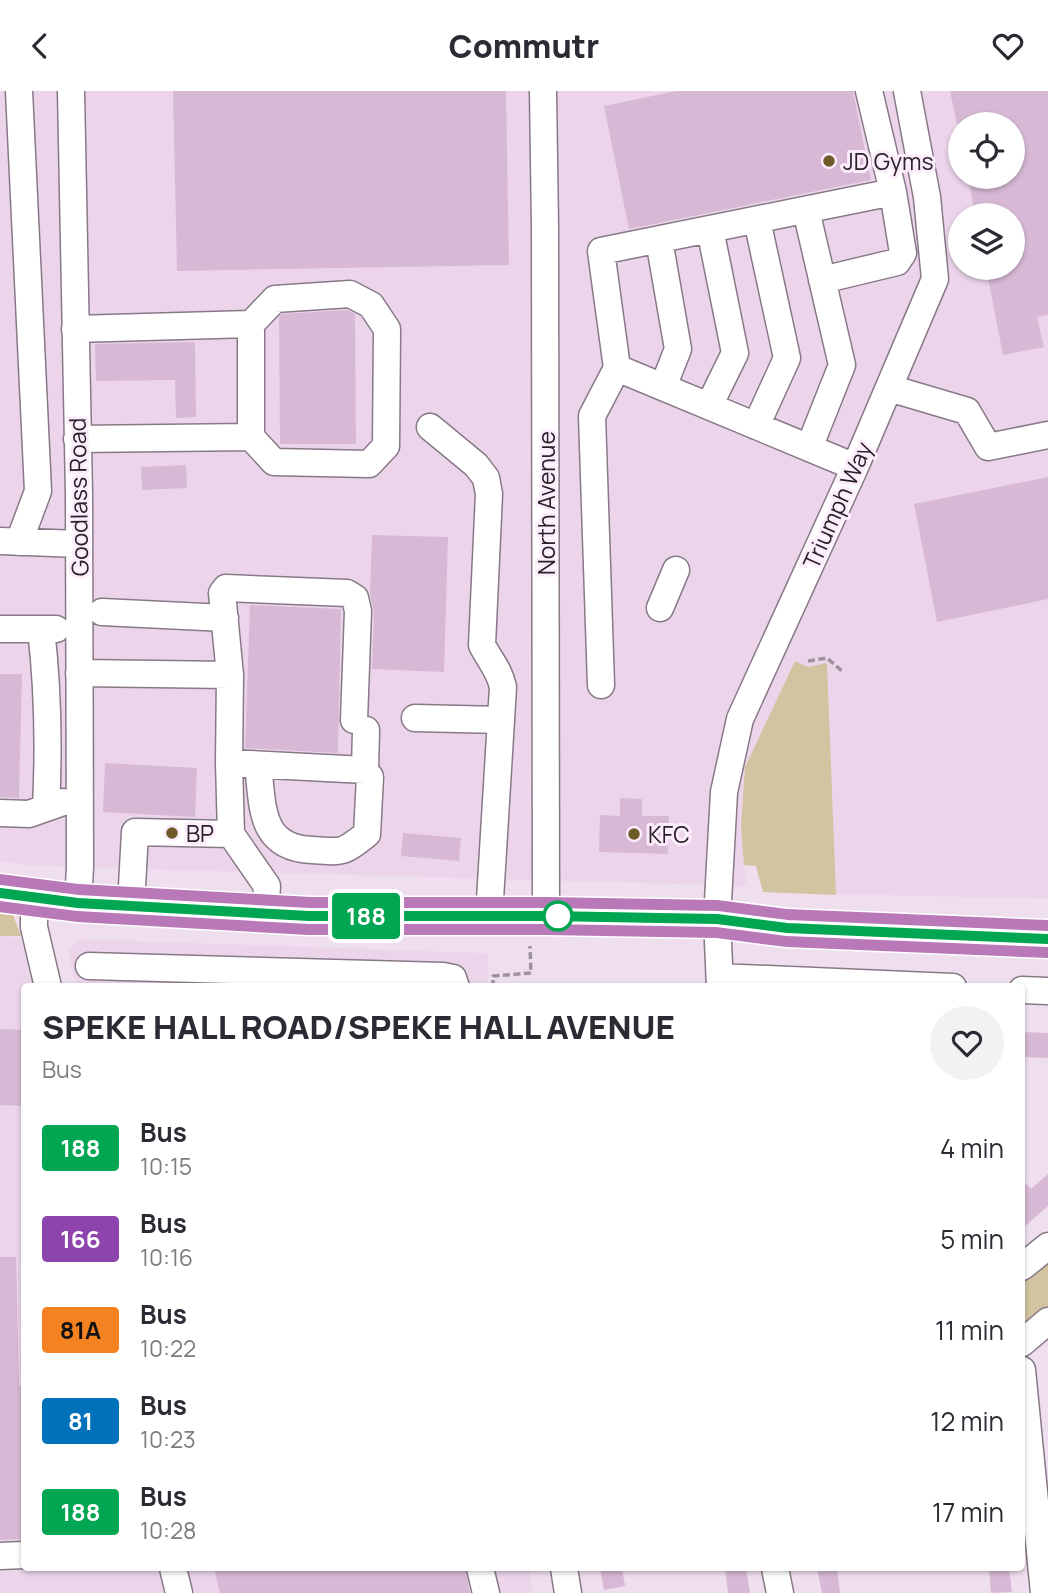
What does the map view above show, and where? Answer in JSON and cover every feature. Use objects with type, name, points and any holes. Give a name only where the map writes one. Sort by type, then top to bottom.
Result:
[{"type":"highway","points":[[17,896],[78,903],[265,914],[717,919],[787,928],[1048,939]]},
{"type":"street","points":[[19,91],[37,491],[10,542],[79,544]]},
{"type":"street","name":"Goodlass Road","points":[[71,91],[79,544],[78,903]]},
{"type":"street","name":"North Avenue","points":[[538,916],[545,241],[542,91]]},
{"type":"street","points":[[822,280],[897,262],[903,253],[869,91]]},
{"type":"street","name":"Triumph Way","points":[[720,982],[717,919],[724,792],[740,719],[855,467],[935,279],[927,197],[907,91]]},
{"type":"street","points":[[601,685],[592,416],[617,367],[601,251],[892,193]]},
{"type":"street","points":[[806,210],[842,365],[809,447]]},
{"type":"street","points":[[756,426],[787,358],[757,220]]},
{"type":"street","points":[[709,406],[735,353],[710,229]]},
{"type":"street","points":[[659,240],[678,348],[663,387]]},
{"type":"street","points":[[350,294],[372,305],[387,329],[386,446],[369,464],[274,462],[251,437],[251,324],[275,299],[350,294]]},
{"type":"street","points":[[75,329],[251,324]]},
{"type":"street","points":[[617,367],[855,467]]},
{"type":"street","points":[[888,388],[967,411],[988,447],[1048,435]]},
{"type":"street","points":[[430,427],[476,465],[486,478],[489,494],[482,645],[489,659],[500,671],[503,687],[489,916]]},
{"type":"street","points":[[78,439],[251,437]]},
{"type":"street","points":[[660,608],[676,570]]},
{"type":"street","points":[[258,765],[264,814],[276,839],[295,850],[343,852],[366,834],[370,778],[365,770],[360,725],[358,611],[355,598],[346,593],[226,588],[222,593],[230,675],[231,834],[267,886],[265,914]]},
{"type":"street","points":[[102,613],[225,618]]},
{"type":"street","points":[[0,629],[79,629]]},
{"type":"street","points":[[41,629],[47,681],[46,807]]},
{"type":"street","points":[[79,673],[230,675]]},
{"type":"street","points":[[415,718],[501,720]]},
{"type":"street","points":[[229,763],[365,770]]},
{"type":"street","points":[[0,813],[29,814],[80,797]]},
{"type":"street","points":[[131,905],[135,832],[231,834]]},
{"type":"street","points":[[17,896],[34,927],[47,983]]},
{"type":"street","points":[[89,966],[443,976],[453,978],[455,983]]},
{"type":"street","points":[[720,982],[767,983]]},
{"type":"street","points":[[1025,990],[1048,991]]},
{"type":"street","points":[[1025,1265],[1048,1246]]},
{"type":"street","points":[[1025,1340],[1048,1321]]},
{"type":"street","points":[[1025,1400],[1044,1593]]},
{"type":"street","points":[[0,1556],[21,1555]]},
{"type":"street","points":[[174,1571],[179,1593]]},
{"type":"street","points":[[481,1571],[486,1593]]},
{"type":"street","points":[[564,1571],[568,1593]]},
{"type":"street","points":[[776,1571],[780,1593]]},
{"type":"path","points":[[808,661],[827,658],[842,671]]},
{"type":"path","points":[[493,983],[493,976],[531,973],[538,916]]},
{"type":"shaded area","points":[[0,91],[1048,91],[1048,899],[763,892],[755,865],[744,865],[748,886],[32,866],[0,861]]},
{"type":"shaded area","points":[[795,661],[808,667],[827,663],[836,895],[763,892],[756,866],[744,865],[741,826],[745,767]]},
{"type":"shaded area","points":[[0,914],[13,915],[21,936],[0,936]]},
{"type":"shaded area","points":[[0,936],[51,940],[61,983],[21,983],[21,1571],[529,1571],[532,1593],[0,1593]]},
{"type":"shaded area","points":[[79,939],[488,953],[488,983],[75,983],[68,950]]},
{"type":"shaded area","points":[[1048,1246],[1048,1321],[1025,1340],[1025,1265]]},
{"type":"building","points":[[173,91],[506,91],[509,265],[177,271]]},
{"type":"building","points":[[676,91],[853,91],[871,180],[629,229],[604,106]]},
{"type":"building","points":[[950,91],[1048,91],[1048,315],[1037,317],[1044,347],[1003,355],[988,280],[1025,280],[1025,203],[973,203],[970,189],[1025,189],[1025,112],[954,112]]},
{"type":"building","points":[[347,310],[355,314],[356,444],[280,444],[279,317],[282,314]]},
{"type":"building","points":[[195,342],[196,417],[176,418],[175,380],[96,381],[95,344]]},
{"type":"building","points":[[186,465],[187,488],[142,490],[141,467]]},
{"type":"building","points":[[1048,477],[1048,599],[937,622],[914,504]]},
{"type":"building","points":[[372,535],[448,537],[444,672],[372,669]]},
{"type":"building","points":[[250,605],[341,609],[338,753],[245,748]]},
{"type":"building","points":[[0,674],[22,674],[19,798],[0,797]]},
{"type":"building","points":[[105,763],[197,768],[195,817],[103,812]]},
{"type":"building","name":"KFC","points":[[620,798],[642,799],[642,816],[669,816],[668,854],[599,852],[600,815],[620,816]]},
{"type":"building","points":[[403,833],[461,838],[459,861],[401,856]]},
{"type":"building","points":[[0,1029],[21,1030],[21,1106],[0,1105]]},
{"type":"building","points":[[1025,1032],[1048,1033],[1048,1058],[1025,1057]]},
{"type":"building","points":[[1048,1174],[1048,1206],[1025,1226],[1025,1182],[1031,1189]]},
{"type":"building","points":[[0,1257],[16,1257],[21,1386],[21,1539],[0,1540]]},
{"type":"building","points":[[215,1571],[466,1571],[470,1593],[220,1593]]},
{"type":"building","points":[[601,1571],[622,1571],[625,1586],[604,1590]]},
{"type":"building","points":[[725,1571],[746,1571],[750,1593],[728,1593]]},
{"type":"building","points":[[818,1571],[837,1571],[840,1593],[822,1593]]},
{"type":"building","points":[[989,1571],[1009,1571],[1012,1592],[991,1593]]},
{"type":"bus line","name":"188","points":[[0,893],[78,903],[287,915],[717,919],[787,928],[1048,939]]},
{"type":"place","name":"JD Gyms","points":[[829,161]]},
{"type":"place","name":"BP","points":[[172,833]]},
{"type":"place","name":"KFC","points":[[634,834]]}]
